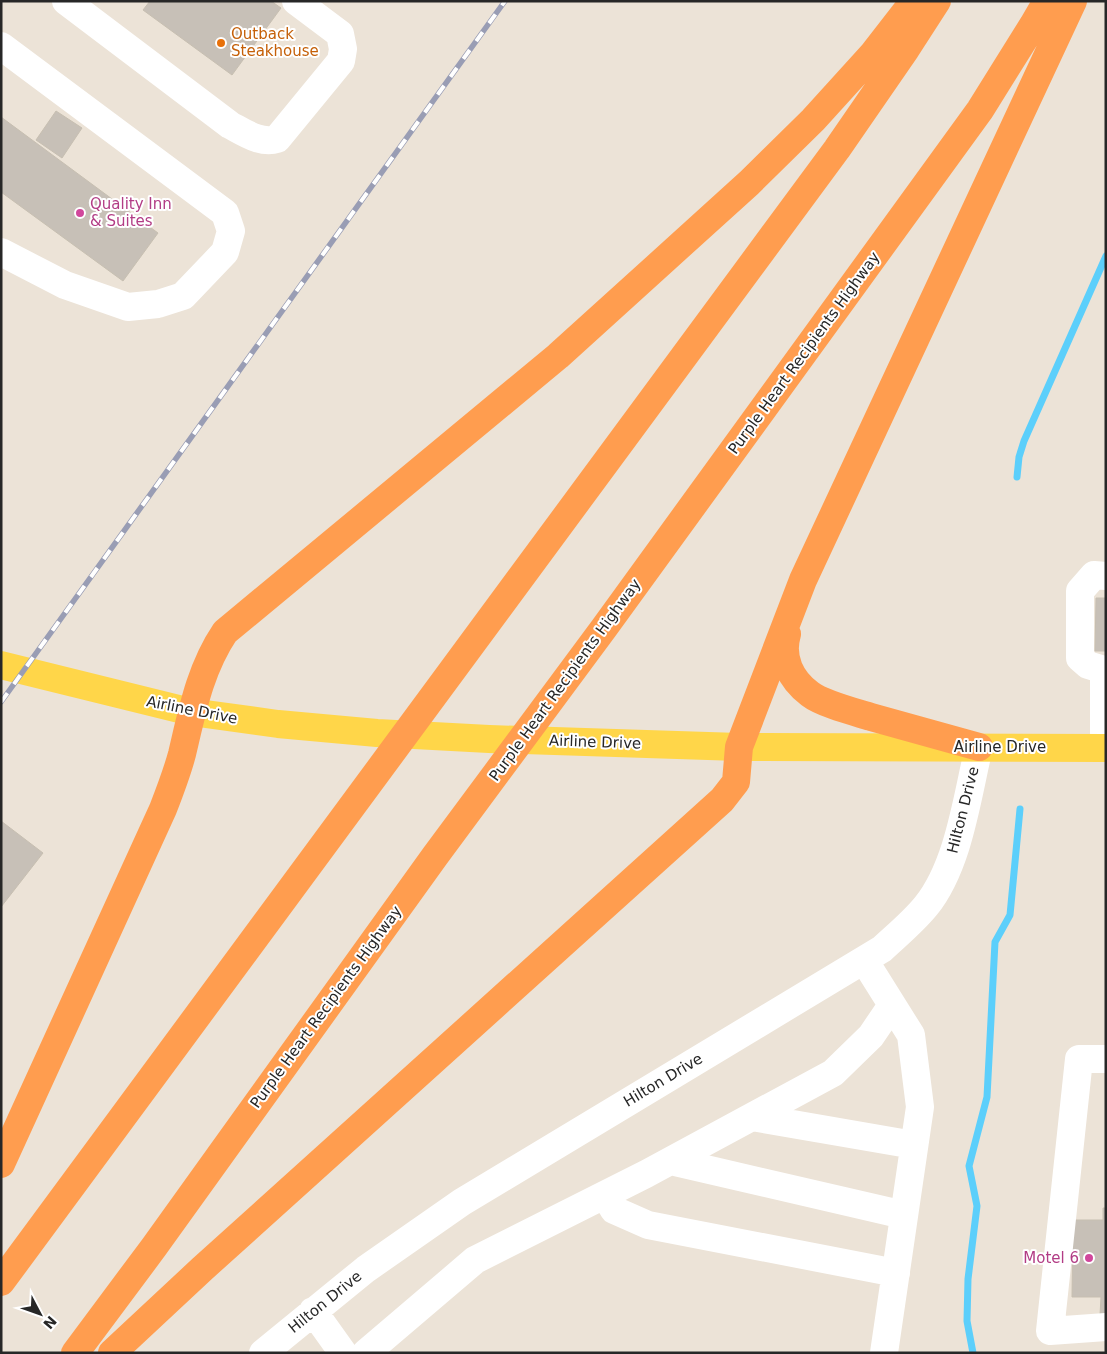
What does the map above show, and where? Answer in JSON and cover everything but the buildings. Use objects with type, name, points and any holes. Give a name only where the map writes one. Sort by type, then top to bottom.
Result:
[{"type":"highway","points":[[1,1164],[164,809],[206,665],[225,632],[558,356],[742,189],[813,120],[872,55],[914,1]]},
{"type":"highway","points":[[1,1282],[490,622],[837,149],[906,49],[936,1]]},
{"type":"highway","name":"Purple Heart Recipients Highway","points":[[75,1353],[154,1248],[435,856],[604,628],[980,110],[1047,1]]},
{"type":"highway","points":[[112,1353],[210,1262],[722,800],[736,782],[740,747],[803,580],[1073,1]]},
{"type":"highway","points":[[803,580],[786,638],[784,654],[789,670],[797,682],[812,696],[832,704],[979,747]]},
{"type":"main road","name":"Airline Drive","points":[[1,665],[191,712],[278,724],[377,733],[489,739],[740,747],[1105,748]]},
{"type":"street","points":[[77,5],[230,125],[250,136],[268,142],[278,139],[341,61],[343,49],[340,34],[296,1]]},
{"type":"street","points":[[1,46],[225,213],[231,231],[225,252],[182,296],[158,304],[128,307],[64,284],[1,252]]},
{"type":"street","points":[[1105,748],[1105,670],[1088,665],[1080,658],[1080,591],[1094,575],[1106,576]]},
{"type":"street","name":"Hilton Drive","points":[[263,1353],[366,1269],[462,1202],[882,949],[927,906],[942,882],[960,832],[979,747]]},
{"type":"street","points":[[864,960],[911,1035],[920,1106],[884,1353]]},
{"type":"street","points":[[366,1353],[475,1260],[606,1195],[832,1074],[871,1036],[892,1005]]},
{"type":"street","points":[[1106,1059],[1079,1059],[1050,1331],[1106,1327]]},
{"type":"street","points":[[752,1117],[914,1145]]},
{"type":"street","points":[[671,1161],[904,1215]]},
{"type":"street","points":[[606,1195],[614,1210],[648,1225],[896,1273]]},
{"type":"street","points":[[313,1311],[343,1353]]},
{"type":"waterway","points":[[1017,477],[1019,457],[1024,441],[1106,256]]},
{"type":"waterway","points":[[973,1353],[967,1321],[968,1279],[977,1206],[969,1166],[987,1097],[995,942],[1010,915],[1020,809]]},
{"type":"railway","points":[[1,702],[505,1]]},
{"type":"place","name":"Outback Steakhouse","points":[[221,43]]},
{"type":"place","name":"Quality Inn & Suites","points":[[80,213]]},
{"type":"place","name":"Motel 6","points":[[1089,1258]]}]
